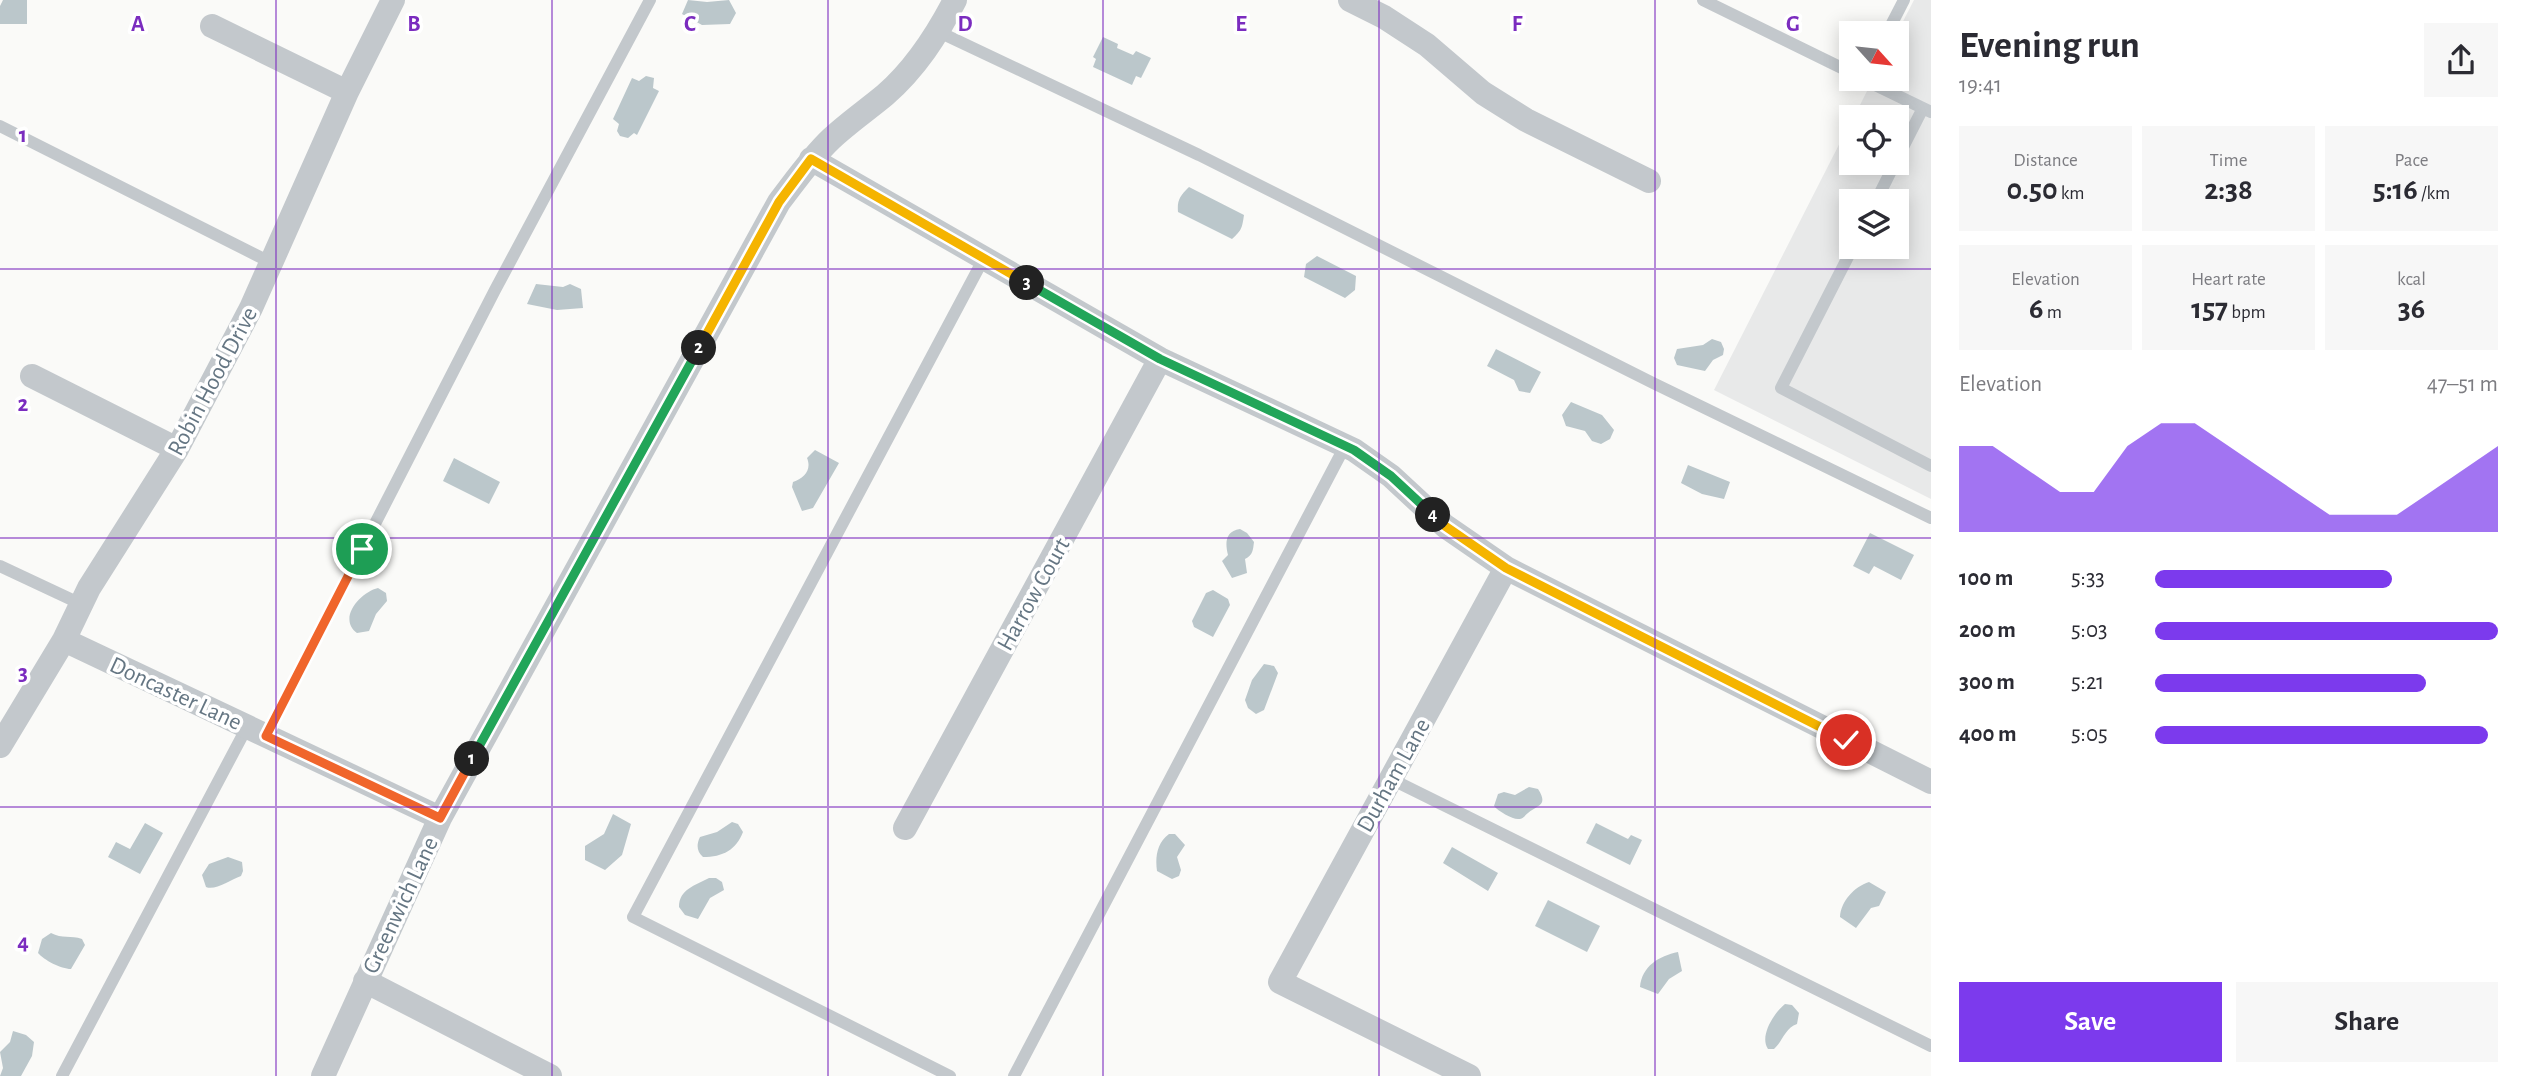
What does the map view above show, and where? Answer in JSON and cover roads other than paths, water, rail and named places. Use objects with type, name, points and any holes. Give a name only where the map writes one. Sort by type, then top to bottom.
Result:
[{"type":"street","name":"Robin Hood Drive","points":[[0,746],[64,640],[89,588],[177,449],[251,308],[348,92],[393,0]]},
{"type":"street","name":"Greenwich Lane","points":[[323,1076],[440,818],[779,202],[811,159],[832,138],[888,93],[917,62],[939,32],[956,0]]},
{"type":"street","points":[[1350,0],[1384,17],[1427,45],[1483,93],[1526,120],[1648,181]]},
{"type":"street","points":[[212,26],[348,92]]},
{"type":"street","points":[[811,159],[1160,359],[1345,446],[1391,476],[1445,526],[1506,568],[1931,782]]},
{"type":"street","name":"Harrow Court","points":[[905,828],[1160,359]]},
{"type":"street","points":[[32,376],[177,449]]},
{"type":"street","name":"Durham Lane","points":[[1469,1076],[1280,982],[1506,568]]},
{"type":"street","name":"Doncaster Lane","points":[[64,640],[440,818]]},
{"type":"street","points":[[365,982],[550,1076]]},
{"type":"lane","points":[[62,1076],[257,732],[650,0]]},
{"type":"lane","points":[[1703,0],[1839,67]]},
{"type":"lane","points":[[1893,21],[1904,0]]},
{"type":"lane","points":[[939,32],[1199,155],[1653,383],[1931,518]]},
{"type":"lane","points":[[1887,91],[1927,111],[1909,140]]},
{"type":"lane","points":[[0,126],[272,263]]},
{"type":"lane","points":[[950,1076],[633,917],[984,258]]},
{"type":"lane","points":[[1847,259],[1781,388],[1931,466]]},
{"type":"lane","points":[[1014,1076],[1345,446]]},
{"type":"lane","points":[[0,566],[81,604]]},
{"type":"lane","points":[[1391,779],[1931,1046]]}]
